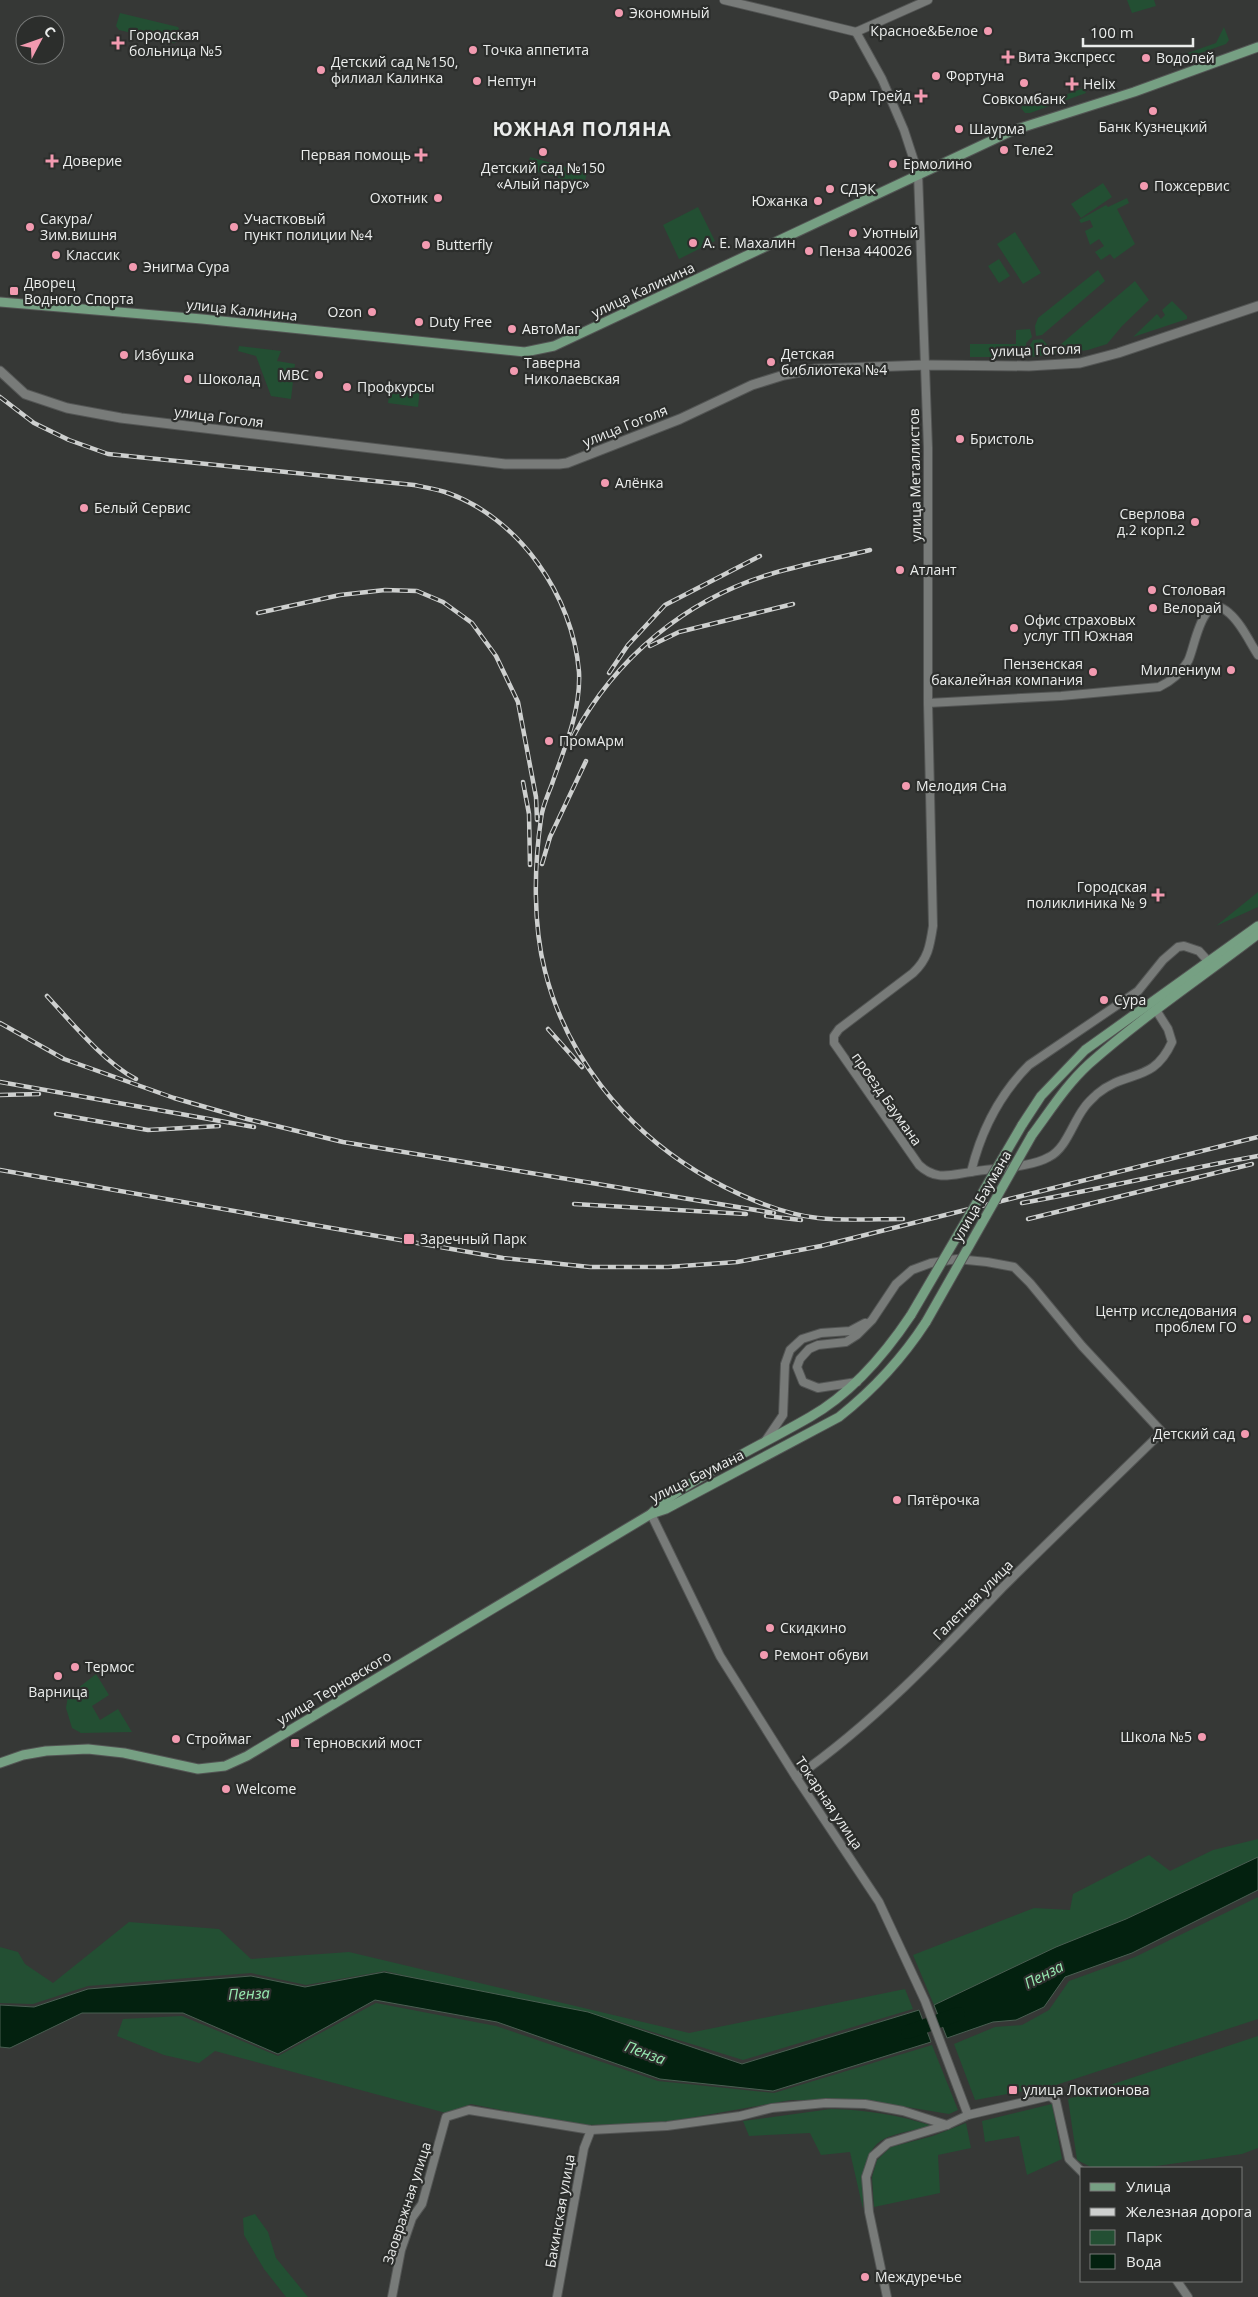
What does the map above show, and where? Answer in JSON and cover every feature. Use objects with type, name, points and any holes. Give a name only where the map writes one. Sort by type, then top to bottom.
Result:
[{"type":"main road","name":"улица Калинина","points":[[0,302],[532,352],[554,346],[834,216],[918,173],[1014,130],[1154,85],[1258,47]]},
{"type":"main road","name":"улица Гоголя","points":[[0,371],[25,394],[67,408],[105,415],[234,433],[522,465],[567,463],[680,419],[752,385],[784,375],[815,369],[926,365],[1028,366],[1086,362],[1258,306]]},
{"type":"main road","name":"улица Баумана","points":[[651,1514],[661,1503],[679,1490],[812,1416],[857,1382],[886,1350],[911,1315],[1022,1124],[1041,1096],[1085,1050],[1258,926]]},
{"type":"main road","name":"улица Баумана","points":[[651,1514],[666,1509],[839,1417],[862,1398],[908,1348],[926,1322],[1032,1135],[1062,1093],[1088,1065],[1156,1010],[1258,934]]},
{"type":"main road","name":"улица Терновского","points":[[0,1763],[38,1753],[88,1749],[124,1753],[198,1769],[225,1766],[247,1756],[285,1734],[651,1514]]},
{"type":"street","points":[[724,0],[856,32],[928,0]]},
{"type":"street","name":"улица Металлистов","points":[[834,1036],[839,1029],[913,974],[923,963],[930,950],[933,926],[928,703],[928,448],[918,173],[904,130],[882,79],[856,32]]},
{"type":"street","points":[[928,703],[1061,696],[1160,687],[1172,680],[1187,662],[1192,652],[1200,622],[1209,611],[1215,608],[1222,608],[1229,612],[1258,655]]},
{"type":"street","points":[[1156,1010],[1168,1029],[1172,1042],[1165,1057],[1152,1069],[1111,1084],[1098,1093],[1084,1106],[1060,1147],[1052,1156],[1040,1162],[971,1172],[981,1140],[997,1104],[1015,1079],[1029,1065],[1138,991],[1163,960],[1178,948],[1184,946],[1199,951],[1208,961]]},
{"type":"street","name":"проезд Баумана","points":[[834,1036],[834,1043],[838,1051],[909,1153],[928,1173],[939,1176],[971,1172]]},
{"type":"street","name":"Галетная улица","points":[[796,1777],[834,1750],[858,1729],[968,1624],[1050,1540],[1162,1432],[1082,1346],[1030,1283],[1014,1267],[957,1259],[931,1263],[912,1270],[896,1284],[872,1320]]},
{"type":"street","points":[[857,1382],[818,1388],[803,1382],[797,1367],[800,1359],[809,1349],[846,1342],[857,1335],[872,1320]]},
{"type":"street","points":[[766,1440],[783,1416],[785,1364],[790,1350],[802,1338],[821,1333],[850,1331],[872,1320]]},
{"type":"street","name":"Токарная улица","points":[[651,1514],[720,1656],[796,1777],[879,1902],[924,2000],[968,2115]]},
{"type":"street","points":[[887,2297],[869,2212],[866,2177],[873,2156],[888,2143],[947,2125],[968,2115],[1050,2096],[1056,2101],[1070,2160],[1080,2170]]},
{"type":"street","points":[[591,2130],[667,2126],[740,2116],[772,2108],[826,2103],[864,2104],[903,2110],[947,2125]]},
{"type":"street","name":"Заовражная улица","points":[[392,2297],[401,2250],[412,2218],[422,2204],[446,2117],[468,2110],[591,2130]]},
{"type":"street","name":"Бакинская улица","points":[[557,2297],[584,2148],[591,2130]]},
{"type":"street","points":[[1178,2282],[1188,2297]]},
{"type":"green space","points":[[1127,0],[1154,0],[1156,6],[1132,13]]},
{"type":"green space","points":[[120,13],[178,27],[176,42],[119,30],[116,26]]},
{"type":"green space","points":[[1224,27],[1229,40],[1226,44],[1169,64],[1168,60],[1216,43]]},
{"type":"green space","points":[[1084,88],[1086,93],[1030,113],[1025,113],[1021,108],[1023,105],[1037,105]]},
{"type":"green space","points":[[530,157],[587,173],[584,185],[527,169]]},
{"type":"green space","points":[[1103,183],[1112,197],[1081,218],[1071,204]]},
{"type":"green space","points":[[1127,198],[1129,203],[1117,209],[1135,244],[1114,259],[1110,254],[1101,260],[1095,252],[1104,246],[1099,239],[1090,245],[1085,231],[1093,227],[1090,220],[1081,223],[1079,220],[1106,205],[1108,207]]},
{"type":"green space","points":[[698,207],[715,241],[679,259],[663,225]]},
{"type":"green space","points":[[1015,232],[1041,273],[1023,284],[997,244]]},
{"type":"green space","points":[[999,259],[1010,276],[999,283],[988,266]]},
{"type":"green space","points":[[1098,270],[1105,281],[1042,335],[1036,336],[1035,326],[1038,318]]},
{"type":"green space","points":[[1135,281],[1149,300],[1122,326],[1107,344],[1088,350],[1030,357],[1030,345],[1033,340],[1042,339],[1053,351]]},
{"type":"green space","points":[[1172,301],[1187,316],[1187,319],[1133,337],[1157,314],[1161,319],[1165,315],[1162,310]]},
{"type":"green space","points":[[1030,329],[1032,337],[1026,343],[1027,357],[970,357],[970,344],[1016,344],[1016,330]]},
{"type":"green space","points":[[239,346],[281,351],[277,361],[295,364],[291,399],[271,396],[256,356],[238,351]]},
{"type":"green space","points":[[391,383],[420,387],[418,407],[388,403]]},
{"type":"green space","points":[[1258,892],[1258,907],[1216,926]]},
{"type":"green space","points":[[96,1674],[109,1695],[92,1706],[100,1720],[118,1709],[132,1732],[81,1733],[72,1728],[66,1708],[68,1696]]},
{"type":"green space","points":[[1258,1839],[1258,1857],[1126,1919],[1056,1947],[934,2005],[913,1955],[1034,1908],[1070,1910],[1073,1894],[1149,1855],[1170,1871],[1213,1850]]},
{"type":"green space","points":[[1258,1897],[1258,2019],[1056,2085],[975,2100],[954,2044],[995,2027],[1022,2025],[1049,2010],[1069,1981],[1135,1957]]},
{"type":"green space","points":[[129,1922],[219,1929],[251,1959],[349,1952],[689,2033],[905,1989],[913,2009],[743,2060],[588,2012],[456,1987],[385,1971],[306,1985],[251,1973],[88,1986],[33,2004],[0,2003],[0,1947],[18,1952],[25,1964],[53,1983]]},
{"type":"green space","points":[[376,2003],[496,2026],[658,2081],[774,2093],[932,2045],[958,2110],[949,2114],[865,2100],[791,2100],[655,2124],[578,2125],[471,2104],[446,2113],[215,2051],[199,2063],[164,2055],[117,2036],[123,2019],[182,2016],[278,2056]]},
{"type":"green space","points":[[1258,2036],[1258,2148],[1242,2154],[1149,2167],[1091,2167],[1077,2160],[1068,2099]]},
{"type":"green space","points":[[1052,2104],[1062,2159],[1027,2175],[1019,2136],[985,2142],[982,2121]]},
{"type":"green space","points":[[831,2109],[883,2114],[933,2126],[888,2137],[879,2142],[872,2150],[865,2168],[863,2209],[850,2152],[821,2155],[810,2133],[749,2136],[743,2121]]},
{"type":"green space","points":[[966,2123],[971,2148],[938,2155],[940,2193],[874,2207],[872,2177],[877,2160],[891,2147],[933,2136]]},
{"type":"green space","points":[[255,2214],[268,2232],[276,2258],[308,2297],[286,2297],[264,2269],[244,2235],[243,2218]]},
{"type":"water","points":[[1258,1857],[1258,1890],[1132,1953],[1065,1977],[1044,2007],[1016,2020],[993,2022],[947,2038],[934,2005],[1056,1947],[1126,1919]]},
{"type":"water","points":[[384,1972],[588,2012],[742,2064],[919,2010],[931,2042],[773,2091],[660,2079],[497,2022],[375,2000],[278,2054],[183,2013],[82,2013],[10,2048],[0,2047],[0,2005],[34,2007],[88,1989],[251,1976],[305,1987]]},
{"type":"waterway","name":"Пенза","points":[[908,2032],[958,2014]]},
{"type":"railway","points":[[0,397],[34,423],[69,440],[108,454],[414,485],[445,492],[472,504],[496,520],[518,540],[537,563],[553,588],[566,615],[575,643],[579,672],[579,687],[574,715],[542,815],[536,876],[538,934],[541,953],[555,1002],[567,1031],[601,1086],[645,1133],[669,1153],[724,1187],[771,1207],[803,1216],[839,1219],[903,1219]]},
{"type":"railway","points":[[573,737],[590,708],[632,657],[683,615],[712,598],[742,584],[774,573],[870,550]]},
{"type":"railway","points":[[609,673],[628,645],[665,605],[760,556]]},
{"type":"railway","points":[[258,613],[340,595],[385,590],[417,591],[443,602],[472,623],[496,656],[518,702],[536,797],[537,820]]},
{"type":"railway","points":[[650,646],[679,632],[793,604]]},
{"type":"railway","points":[[542,864],[550,837],[586,761]]},
{"type":"railway","points":[[523,782],[529,814],[530,865]]},
{"type":"railway","points":[[47,996],[101,1053],[124,1072],[136,1079]]},
{"type":"railway","points":[[0,1023],[64,1059],[174,1098],[247,1119],[343,1142],[774,1213]]},
{"type":"railway","points":[[548,1029],[582,1067]]},
{"type":"railway","points":[[0,1082],[254,1127]]},
{"type":"railway","points":[[0,1095],[39,1094]]},
{"type":"railway","points":[[56,1114],[148,1130],[219,1126]]},
{"type":"railway","points":[[0,1170],[503,1258],[590,1267],[668,1267],[737,1262],[821,1246],[1258,1137]]},
{"type":"railway","points":[[1022,1203],[1258,1156]]},
{"type":"railway","points":[[1028,1219],[1252,1164]]},
{"type":"railway","points":[[574,1204],[746,1214]]},
{"type":"railway","points":[[766,1216],[801,1220]]},
{"type":"place","name":"Экономный","points":[[619,13]]},
{"type":"place","name":"Красное&Белое","points":[[988,31]]},
{"type":"place","name":"Городская больница №5","points":[[118,43]]},
{"type":"place","name":"Точка аппетита","points":[[473,50]]},
{"type":"place","name":"Вита Экспресс","points":[[1008,57]]},
{"type":"place","name":"Водолей","points":[[1146,58]]},
{"type":"place","name":"Детский сад №150, филиал Калинка","points":[[321,70]]},
{"type":"place","name":"Фортуна","points":[[936,76]]},
{"type":"place","name":"Нептун","points":[[477,81]]},
{"type":"place","name":"Совкомбанк","points":[[1024,83]]},
{"type":"place","name":"Helix","points":[[1072,84]]},
{"type":"place","name":"Фарм Трейд","points":[[921,96]]},
{"type":"place","name":"Банк Кузнецкий","points":[[1153,111]]},
{"type":"place","name":"Шаурма","points":[[959,129]]},
{"type":"place","name":"Теле2","points":[[1004,150]]},
{"type":"place","name":"Детский сад №150 «Алый парус»","points":[[543,152]]},
{"type":"place","name":"Первая помощь","points":[[421,155]]},
{"type":"place","name":"Доверие","points":[[52,161]]},
{"type":"place","name":"Ермолино","points":[[893,164]]},
{"type":"place","name":"Пожсервис","points":[[1144,186]]},
{"type":"place","name":"СДЭК","points":[[830,189]]},
{"type":"place","name":"Охотник","points":[[438,198]]},
{"type":"place","name":"Южанка","points":[[818,201]]},
{"type":"place","name":"Сакура/ Зим.вишня","points":[[30,227]]},
{"type":"place","name":"Участковый пункт полиции №4","points":[[234,227]]},
{"type":"place","name":"Уютный","points":[[853,233]]},
{"type":"place","name":"А. Е. Махалин","points":[[693,243]]},
{"type":"place","name":"Butterfly","points":[[426,245]]},
{"type":"place","name":"Пенза 440026","points":[[809,251]]},
{"type":"place","name":"Классик","points":[[56,255]]},
{"type":"place","name":"Энигма Сура","points":[[133,267]]},
{"type":"place","name":"Дворец Водного Спорта","points":[[14,291]]},
{"type":"place","name":"Ozon","points":[[372,312]]},
{"type":"place","name":"Duty Free","points":[[419,322]]},
{"type":"place","name":"АвтоМаг","points":[[512,329]]},
{"type":"place","name":"Избушка","points":[[124,355]]},
{"type":"place","name":"Детская библиотека №4","points":[[771,362]]},
{"type":"place","name":"Таверна Николаевская","points":[[514,371]]},
{"type":"place","name":"МВС","points":[[319,375]]},
{"type":"place","name":"Шоколад","points":[[188,379]]},
{"type":"place","name":"Профкурсы","points":[[347,387]]},
{"type":"place","name":"Бристоль","points":[[960,439]]},
{"type":"place","name":"Алёнка","points":[[605,483]]},
{"type":"place","name":"Белый Сервис","points":[[84,508]]},
{"type":"place","name":"Сверлова д.2 корп.2","points":[[1195,522]]},
{"type":"place","name":"Атлант","points":[[900,570]]},
{"type":"place","name":"Столовая","points":[[1152,590]]},
{"type":"place","name":"Велорай","points":[[1153,608]]},
{"type":"place","name":"Офис страховых услуг ТП Южная","points":[[1014,628]]},
{"type":"place","name":"Миллениум","points":[[1231,670]]},
{"type":"place","name":"Пензенская бакалейная компания","points":[[1093,672]]},
{"type":"place","name":"ПромАрм","points":[[549,741]]},
{"type":"place","name":"Мелодия Сна","points":[[906,786]]},
{"type":"place","name":"Городская поликлиника № 9","points":[[1158,895]]},
{"type":"place","name":"Сура","points":[[1104,1000]]},
{"type":"place","name":"Заречный Парк","points":[[409,1239]]},
{"type":"place","name":"Центр исследования проблем ГО","points":[[1247,1319]]},
{"type":"place","name":"Детский сад","points":[[1245,1434]]},
{"type":"place","name":"Пятёрочка","points":[[897,1500]]},
{"type":"place","name":"Скидкино","points":[[770,1628]]},
{"type":"place","name":"Ремонт обуви","points":[[764,1655]]},
{"type":"place","name":"Термос","points":[[75,1667]]},
{"type":"place","name":"Варница","points":[[58,1676]]},
{"type":"place","name":"Школа №5","points":[[1202,1737]]},
{"type":"place","name":"Строймаг","points":[[176,1739]]},
{"type":"place","name":"Терновский мост","points":[[295,1743]]},
{"type":"place","name":"Welcome","points":[[226,1789]]},
{"type":"place","name":"улица Локтионова","points":[[1013,2090]]},
{"type":"place","name":"Междуречье","points":[[865,2277]]},
{"type":"district","name":"ЮЖНАЯ ПОЛЯНА","points":[[582,129]]}]
